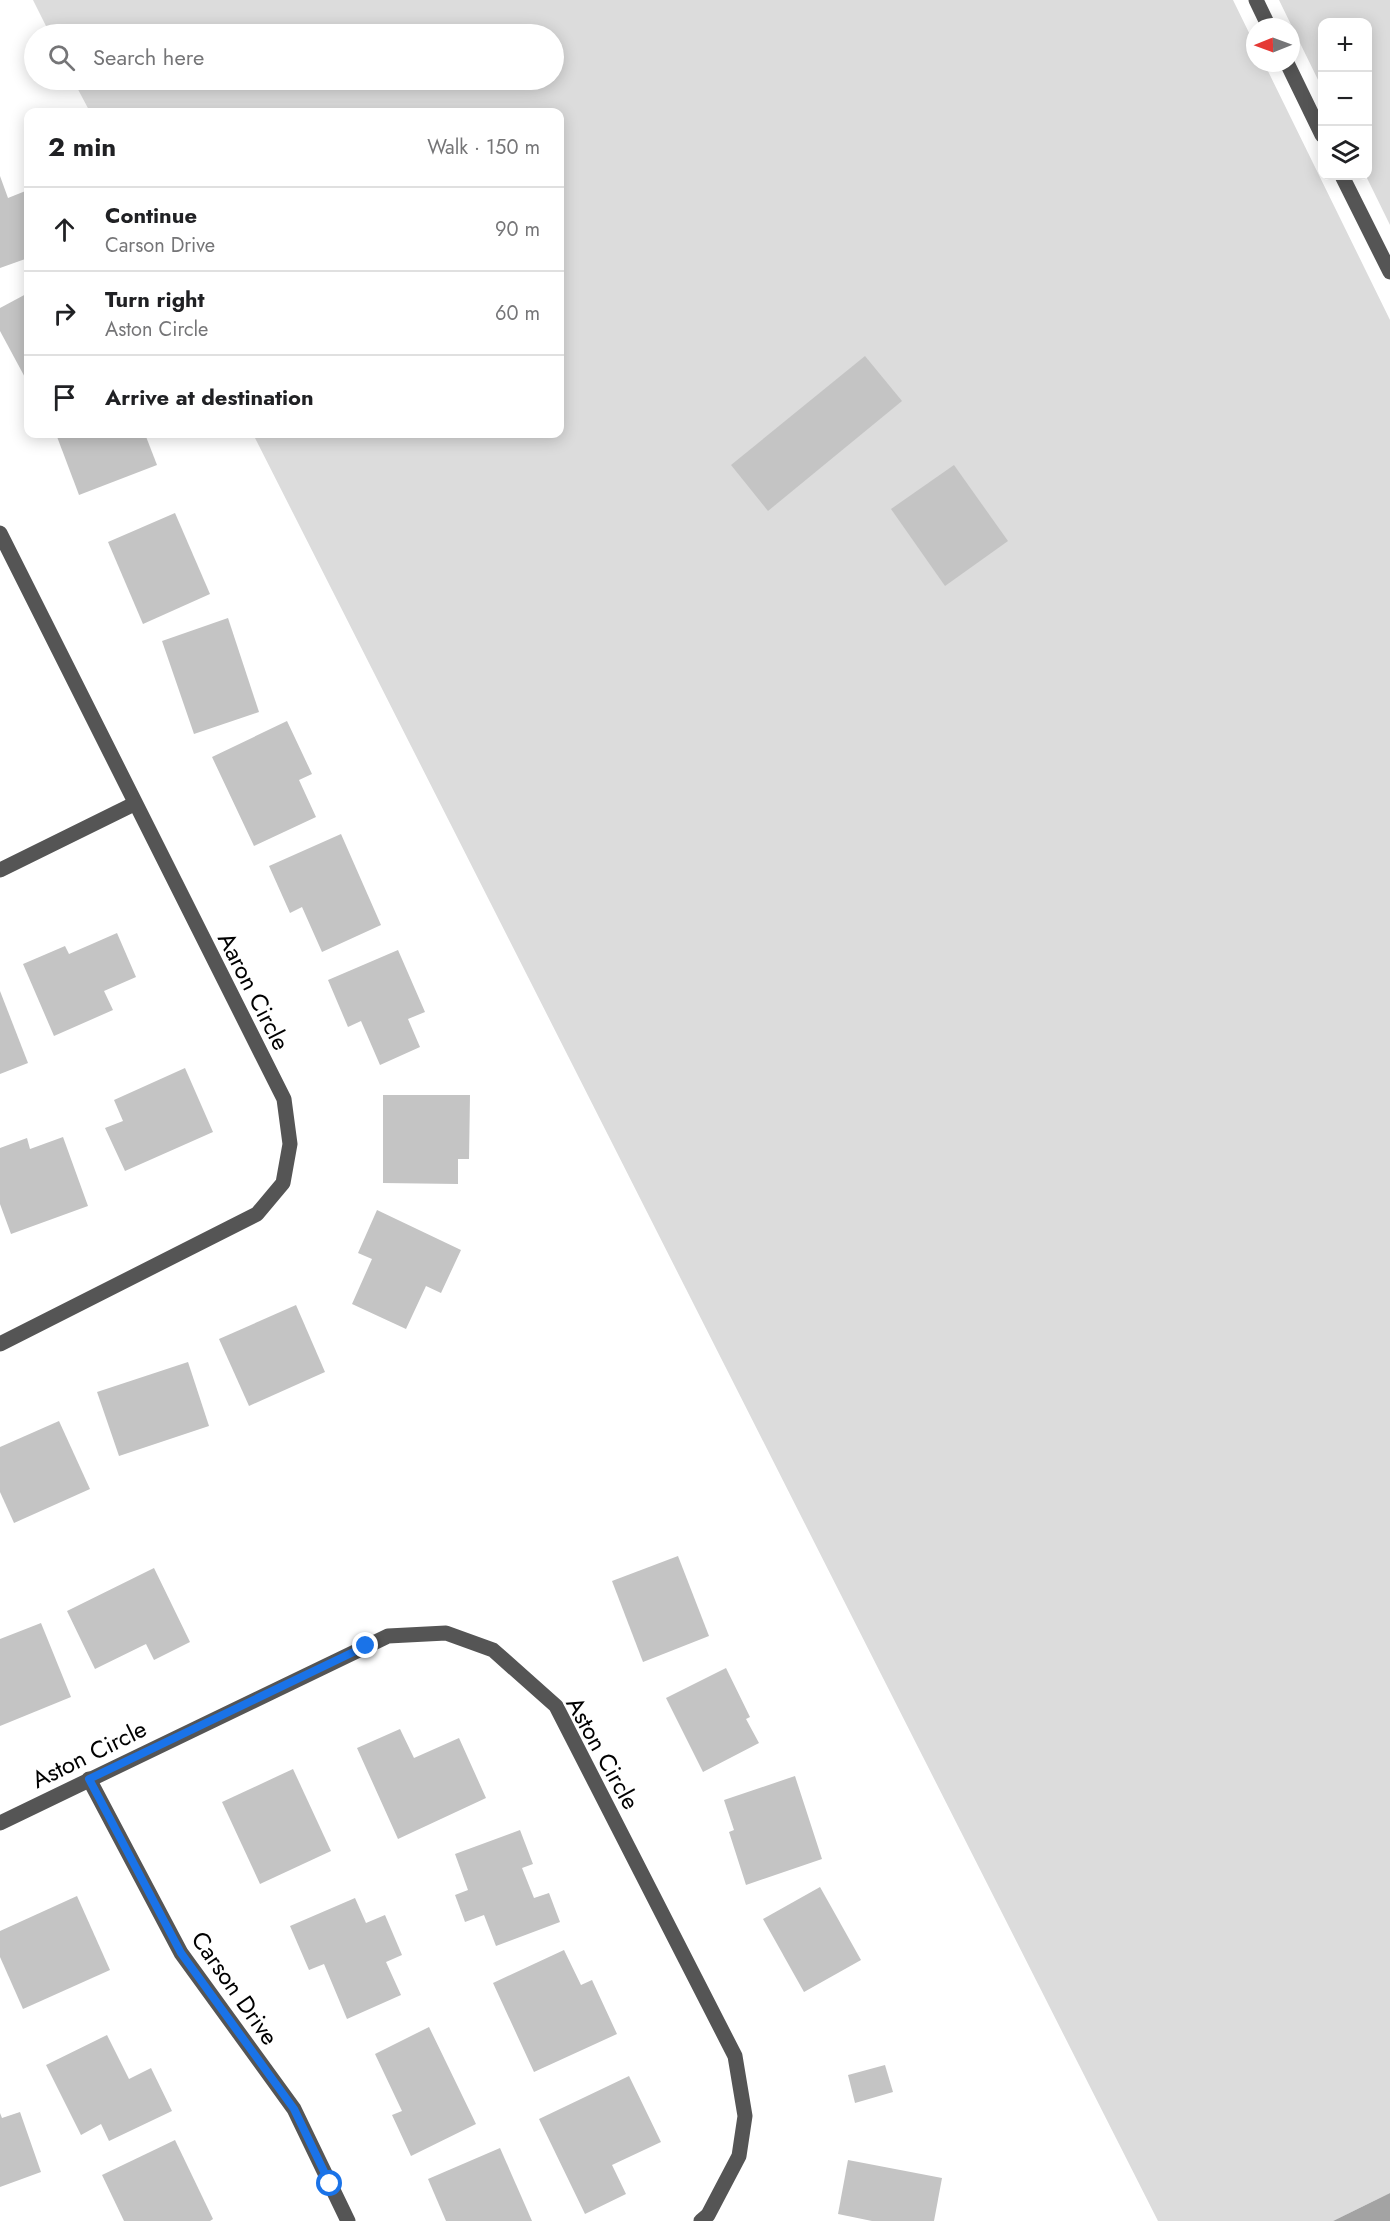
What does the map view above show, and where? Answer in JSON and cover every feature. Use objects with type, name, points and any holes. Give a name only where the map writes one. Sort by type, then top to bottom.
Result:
[{"type":"street","points":[[1256,0],[1265,18]]},
{"type":"street","points":[[1292,72],[1318,126]]},
{"type":"street","points":[[1344,180],[1390,272]]},
{"type":"street","name":"Aaron Circle","points":[[0,532],[134,804],[284,1099],[290,1144],[283,1183],[257,1214],[0,1344]]},
{"type":"street","points":[[0,870],[134,804]]},
{"type":"street","name":"Aston Circle","points":[[0,1823],[388,1636],[446,1633],[493,1650],[556,1706],[735,2056],[745,2116],[739,2156],[708,2215],[701,2221]]},
{"type":"street","name":"Carson Drive","points":[[89,1779],[181,1953],[294,2109],[348,2221]]},
{"type":"shaded area","points":[[33,0],[1233,0],[1246,27],[1246,72],[1268,72],[1318,173],[1318,180],[1321,180],[1390,320],[1390,2193],[1333,2221],[1158,2221],[255,438],[564,438],[564,108],[88,108],[78,90],[564,90],[564,24],[45,24]]},
{"type":"shaded area","points":[[1279,0],[1390,0],[1390,225],[1368,180],[1372,180],[1372,18],[1318,18],[1318,80],[1300,43],[1300,18],[1288,18]]},
{"type":"shaded area","points":[[1390,2193],[1390,2221],[1333,2221]]},
{"type":"building","points":[[0,176],[8,198],[24,192],[24,259],[0,268]]},
{"type":"building","points":[[24,295],[24,376],[0,331],[0,308]]},
{"type":"building","points":[[865,356],[902,401],[768,511],[731,465]]},
{"type":"building","points":[[58,438],[147,438],[157,465],[79,495]]},
{"type":"building","points":[[954,465],[1008,541],[945,586],[891,509]]},
{"type":"building","points":[[175,513],[210,594],[143,624],[108,542]]},
{"type":"building","points":[[228,618],[259,712],[194,734],[162,641]]},
{"type":"building","points":[[287,721],[312,774],[299,780],[316,817],[254,846],[212,757]]},
{"type":"building","points":[[341,834],[381,925],[322,952],[302,907],[290,913],[269,866]]},
{"type":"building","points":[[117,933],[136,977],[104,991],[113,1010],[54,1036],[23,964],[65,946],[69,954]]},
{"type":"building","points":[[398,950],[425,1012],[408,1019],[420,1047],[380,1065],[361,1021],[348,1027],[328,980]]},
{"type":"building","points":[[0,991],[28,1063],[0,1074]]},
{"type":"building","points":[[185,1068],[213,1132],[125,1171],[105,1128],[123,1121],[114,1100]]},
{"type":"building","points":[[383,1095],[470,1095],[469,1159],[458,1159],[458,1184],[383,1183]]},
{"type":"building","points":[[63,1137],[88,1206],[11,1234],[0,1204],[0,1148],[27,1138],[30,1149]]},
{"type":"building","points":[[377,1210],[461,1250],[441,1293],[426,1286],[406,1329],[352,1304],[372,1259],[358,1253]]},
{"type":"building","points":[[296,1305],[325,1372],[249,1406],[219,1339]]},
{"type":"building","points":[[188,1362],[209,1426],[119,1456],[97,1392]]},
{"type":"building","points":[[59,1421],[90,1489],[14,1523],[0,1492],[0,1447]]},
{"type":"building","points":[[678,1556],[709,1636],[643,1662],[612,1581]]},
{"type":"building","points":[[154,1568],[190,1642],[154,1660],[146,1644],[95,1669],[67,1611]]},
{"type":"building","points":[[41,1623],[71,1697],[0,1726],[0,1639]]},
{"type":"building","points":[[726,1668],[750,1717],[746,1719],[759,1743],[703,1772],[666,1698]]},
{"type":"building","points":[[400,1729],[414,1758],[459,1738],[486,1798],[398,1839],[357,1748]]},
{"type":"building","points":[[293,1769],[331,1851],[260,1884],[222,1802]]},
{"type":"building","points":[[795,1776],[822,1859],[746,1885],[729,1832],[734,1830],[724,1800]]},
{"type":"building","points":[[520,1830],[533,1864],[522,1868],[534,1898],[549,1893],[560,1922],[496,1946],[484,1915],[465,1922],[455,1895],[468,1890],[455,1854]]},
{"type":"building","points":[[820,1887],[861,1960],[804,1992],[763,1919]]},
{"type":"building","points":[[77,1896],[110,1970],[23,2009],[0,1957],[0,1931]]},
{"type":"building","points":[[355,1898],[366,1923],[385,1915],[402,1955],[386,1962],[401,1995],[347,2019],[324,1964],[309,1970],[290,1926]]},
{"type":"building","points":[[564,1950],[581,1985],[592,1980],[617,2034],[534,2072],[493,1983]]},
{"type":"building","points":[[429,2027],[476,2124],[411,2156],[392,2115],[402,2111],[375,2054]]},
{"type":"building","points":[[107,2035],[129,2079],[151,2068],[172,2111],[109,2141],[101,2124],[81,2135],[46,2065]]},
{"type":"building","points":[[885,2065],[893,2092],[855,2103],[848,2075]]},
{"type":"building","points":[[629,2076],[661,2142],[612,2165],[626,2194],[585,2214],[539,2119]]},
{"type":"building","points":[[20,2112],[41,2172],[0,2187],[0,2113],[2,2118]]},
{"type":"building","points":[[175,2140],[213,2219],[210,2221],[124,2221],[102,2175]]},
{"type":"building","points":[[500,2148],[532,2221],[446,2221],[428,2179]]},
{"type":"building","points":[[848,2160],[942,2178],[934,2221],[872,2221],[838,2214]]},
{"type":"route","points":[[330,2184],[294,2109],[181,1953],[89,1779],[366,1646]]}]
